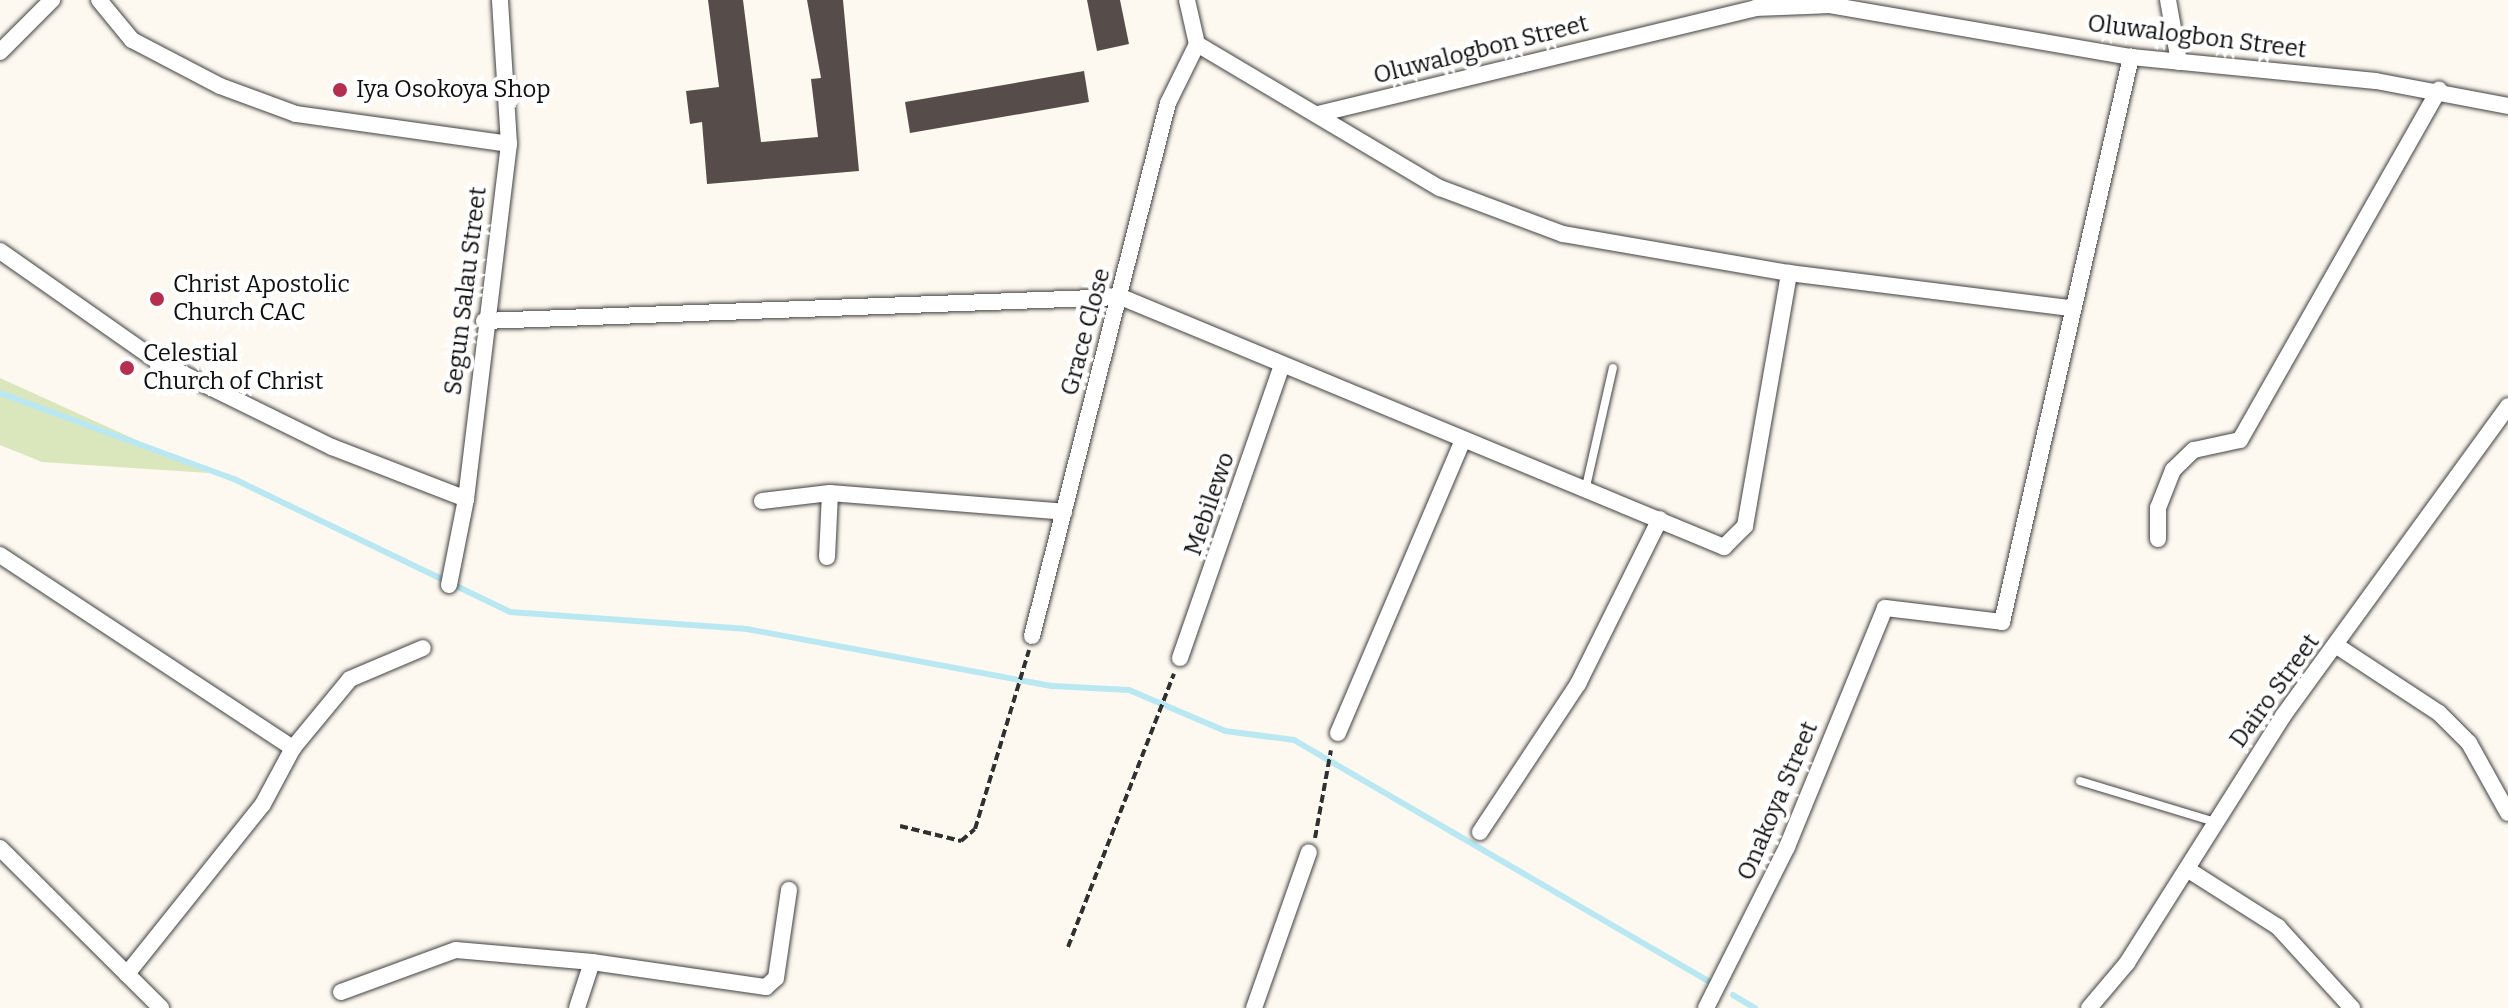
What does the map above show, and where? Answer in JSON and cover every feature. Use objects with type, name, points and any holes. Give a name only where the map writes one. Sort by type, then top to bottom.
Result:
[{"type":"street","points":[[0,52],[52,0]]},
{"type":"street","points":[[99,0],[132,40],[220,86],[296,114],[509,144]]},
{"type":"street","name":"Segun Salau Street","points":[[449,585],[466,499],[484,321],[509,144],[500,0]]},
{"type":"street","points":[[1187,0],[1197,44],[1440,188],[1563,234],[1789,273],[2071,308],[2131,57]]},
{"type":"street","points":[[2168,0],[2179,62]]},
{"type":"street","name":"Oluwalogbon Street","points":[[1318,114],[1755,8],[1829,5],[1895,6],[2131,57],[2439,90],[2508,106]]},
{"type":"street","name":"Grace Close","points":[[1032,636],[1121,297],[1168,103],[1197,44]]},
{"type":"street","points":[[2158,539],[2158,508],[2173,470],[2194,450],[2240,440],[2439,90]]},
{"type":"street","points":[[0,251],[157,361],[332,447],[466,499]]},
{"type":"street","points":[[484,321],[1121,297],[1461,444],[1660,519],[1724,547],[1738,540],[1789,273]]},
{"type":"street","name":"Onakoya Street","points":[[1706,1008],[1787,847],[1885,608],[2002,622],[2013,596],[2071,308]]},
{"type":"street","name":"Mebilewo","points":[[1180,658],[1282,365]]},
{"type":"street","name":"Dairo Street","points":[[2089,1008],[2127,963],[2215,822],[2508,406]]},
{"type":"street","points":[[1338,733],[1461,444]]},
{"type":"street","points":[[827,557],[830,493]]},
{"type":"street","points":[[762,501],[830,493],[1064,512]]},
{"type":"street","points":[[1480,832],[1578,684],[1660,519]]},
{"type":"street","points":[[0,555],[293,748]]},
{"type":"street","points":[[2337,646],[2439,713],[2469,743],[2508,813]]},
{"type":"street","points":[[127,974],[263,804],[293,748],[350,679],[423,648]]},
{"type":"street","points":[[0,848],[161,1008]]},
{"type":"street","points":[[1254,1008],[1309,852]]},
{"type":"street","points":[[2187,869],[2278,927],[2352,1008]]},
{"type":"street","points":[[341,992],[456,950],[592,962],[766,987],[776,978],[789,890]]},
{"type":"street","points":[[577,1008],[592,962]]},
{"type":"lane","points":[[1585,492],[1613,368]]},
{"type":"lane","points":[[2080,781],[2215,822]]},
{"type":"path","points":[[900,826],[961,841],[975,829],[1019,692],[1032,636]]},
{"type":"path","points":[[1068,947],[1180,658]]},
{"type":"path","points":[[1309,852],[1323,822],[1329,754]]},
{"type":"green space","points":[[0,378],[209,473],[42,462],[0,445]]},
{"type":"building","points":[[708,0],[743,0],[761,142],[818,137],[811,79],[821,78],[807,0],[843,0],[859,171],[707,184],[702,122],[690,124],[686,91],[719,87]]},
{"type":"building","points":[[1087,0],[1120,0],[1129,44],[1097,51]]},
{"type":"building","points":[[1084,71],[1089,102],[910,133],[905,102]]},
{"type":"waterway","points":[[0,393],[234,479],[510,612],[747,629],[1053,686],[1129,690],[1225,731],[1294,740],[1713,984]]},
{"type":"waterway","points":[[1733,995],[1755,1008]]},
{"type":"place","name":"Iya Osokoya Shop","points":[[340,90]]},
{"type":"place","name":"Christ Apostolic Church CAC","points":[[157,299]]},
{"type":"place","name":"Celestial Church of Christ","points":[[127,368]]}]
